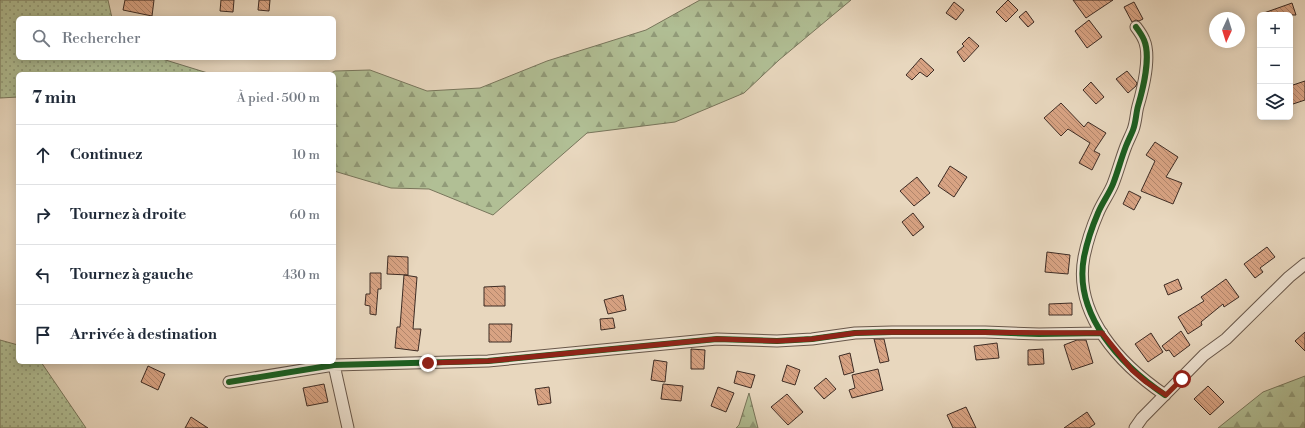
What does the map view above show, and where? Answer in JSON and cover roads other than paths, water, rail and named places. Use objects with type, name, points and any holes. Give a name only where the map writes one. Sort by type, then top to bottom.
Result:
[{"type":"street","points":[[1136,27],[1144,41],[1146,74],[1134,129],[1108,196],[1098,212],[1092,226],[1084,256],[1082,270],[1083,287],[1086,301],[1095,322],[1102,333],[1132,370],[1146,382],[1166,395]]},
{"type":"street","points":[[1135,428],[1142,418],[1204,355],[1226,339],[1289,277],[1305,264]]},
{"type":"street","points":[[229,382],[334,365],[488,361],[717,339],[777,341],[812,339],[855,333],[892,332],[1102,333]]},
{"type":"street","points":[[334,365],[348,428]]}]
